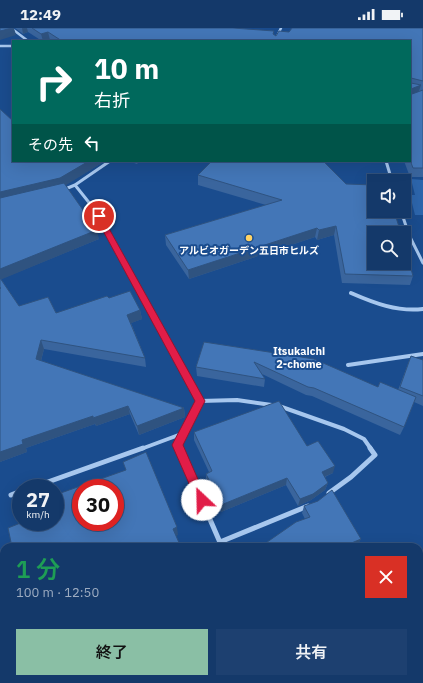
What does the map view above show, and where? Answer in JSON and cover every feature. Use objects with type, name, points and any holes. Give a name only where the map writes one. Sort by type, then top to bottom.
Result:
[{"type":"street","points":[[12,28],[27,40]]},
{"type":"street","points":[[275,40],[281,28]]},
{"type":"street","points":[[0,46],[12,46]]},
{"type":"street","points":[[61,191],[75,185],[109,162]]},
{"type":"street","points":[[386,162],[390,174]]},
{"type":"street","points":[[75,185],[99,216],[200,401]]},
{"type":"street","points":[[403,218],[409,235],[423,263]]},
{"type":"street","points":[[351,294],[379,304],[414,311],[423,309]]},
{"type":"street","points":[[348,366],[423,354]]},
{"type":"street","points":[[200,401],[237,400],[279,406],[344,429],[364,439],[375,456],[351,477],[326,495]]},
{"type":"street","points":[[200,401],[178,445],[220,542],[313,504]]},
{"type":"street","points":[[55,479],[185,433]]},
{"type":"shaded area","points":[[411,179],[423,180],[423,215],[415,215],[411,195],[415,195]]},
{"type":"building","points":[[0,28],[12,28],[0,31]]},
{"type":"building","points":[[32,28],[233,28],[274,31],[273,34],[276,36],[279,31],[289,32],[292,28],[423,28],[423,81],[411,78],[411,40],[60,40],[48,32],[41,34]]},
{"type":"building","points":[[411,83],[421,85],[411,89]]},
{"type":"building","points":[[423,90],[423,168],[413,168],[411,162],[411,93],[412,94]]},
{"type":"building","points":[[0,109],[12,120],[12,162],[87,162],[60,178],[0,192]]},
{"type":"building","points":[[211,162],[324,162],[346,184],[367,185],[367,218],[396,218],[399,226],[367,226],[367,270],[411,269],[413,276],[345,274],[336,226],[319,230],[317,228],[188,270],[165,235],[282,200],[198,175]]},
{"type":"building","points":[[64,183],[97,230],[0,269],[0,198]]},
{"type":"building","points":[[0,278],[19,306],[48,297],[56,313],[107,296],[109,298],[130,291],[140,310],[127,315],[145,358],[41,340],[36,359],[184,408],[137,426],[128,406],[22,440],[23,444],[0,452]]},
{"type":"building","points":[[204,342],[314,359],[378,387],[380,382],[416,397],[404,427],[314,388],[308,387],[254,362],[265,379],[196,367]]},
{"type":"building","points":[[411,356],[423,360],[423,396],[400,387]]},
{"type":"building","points":[[279,401],[307,446],[318,441],[335,466],[322,472],[328,483],[313,494],[300,499],[287,478],[221,505],[206,474],[212,471],[194,432]]},
{"type":"building","points":[[146,452],[177,527],[173,529],[179,543],[11,543],[8,528],[12,526],[12,531],[64,531],[64,492],[72,489],[72,531],[124,531],[124,479],[100,479],[126,470],[123,462]]},
{"type":"building","points":[[332,490],[361,539],[352,543],[266,543],[296,522],[310,517],[304,506],[318,501]]},
{"type":"place","name":"アルビオガーデン五日市ヒルズ","points":[[249,238]]},
{"type":"district","name":"Itsukaichi 2-chome","points":[[299,357]]},
{"type":"route","points":[[99,216],[200,401],[178,445],[202,500]]}]
